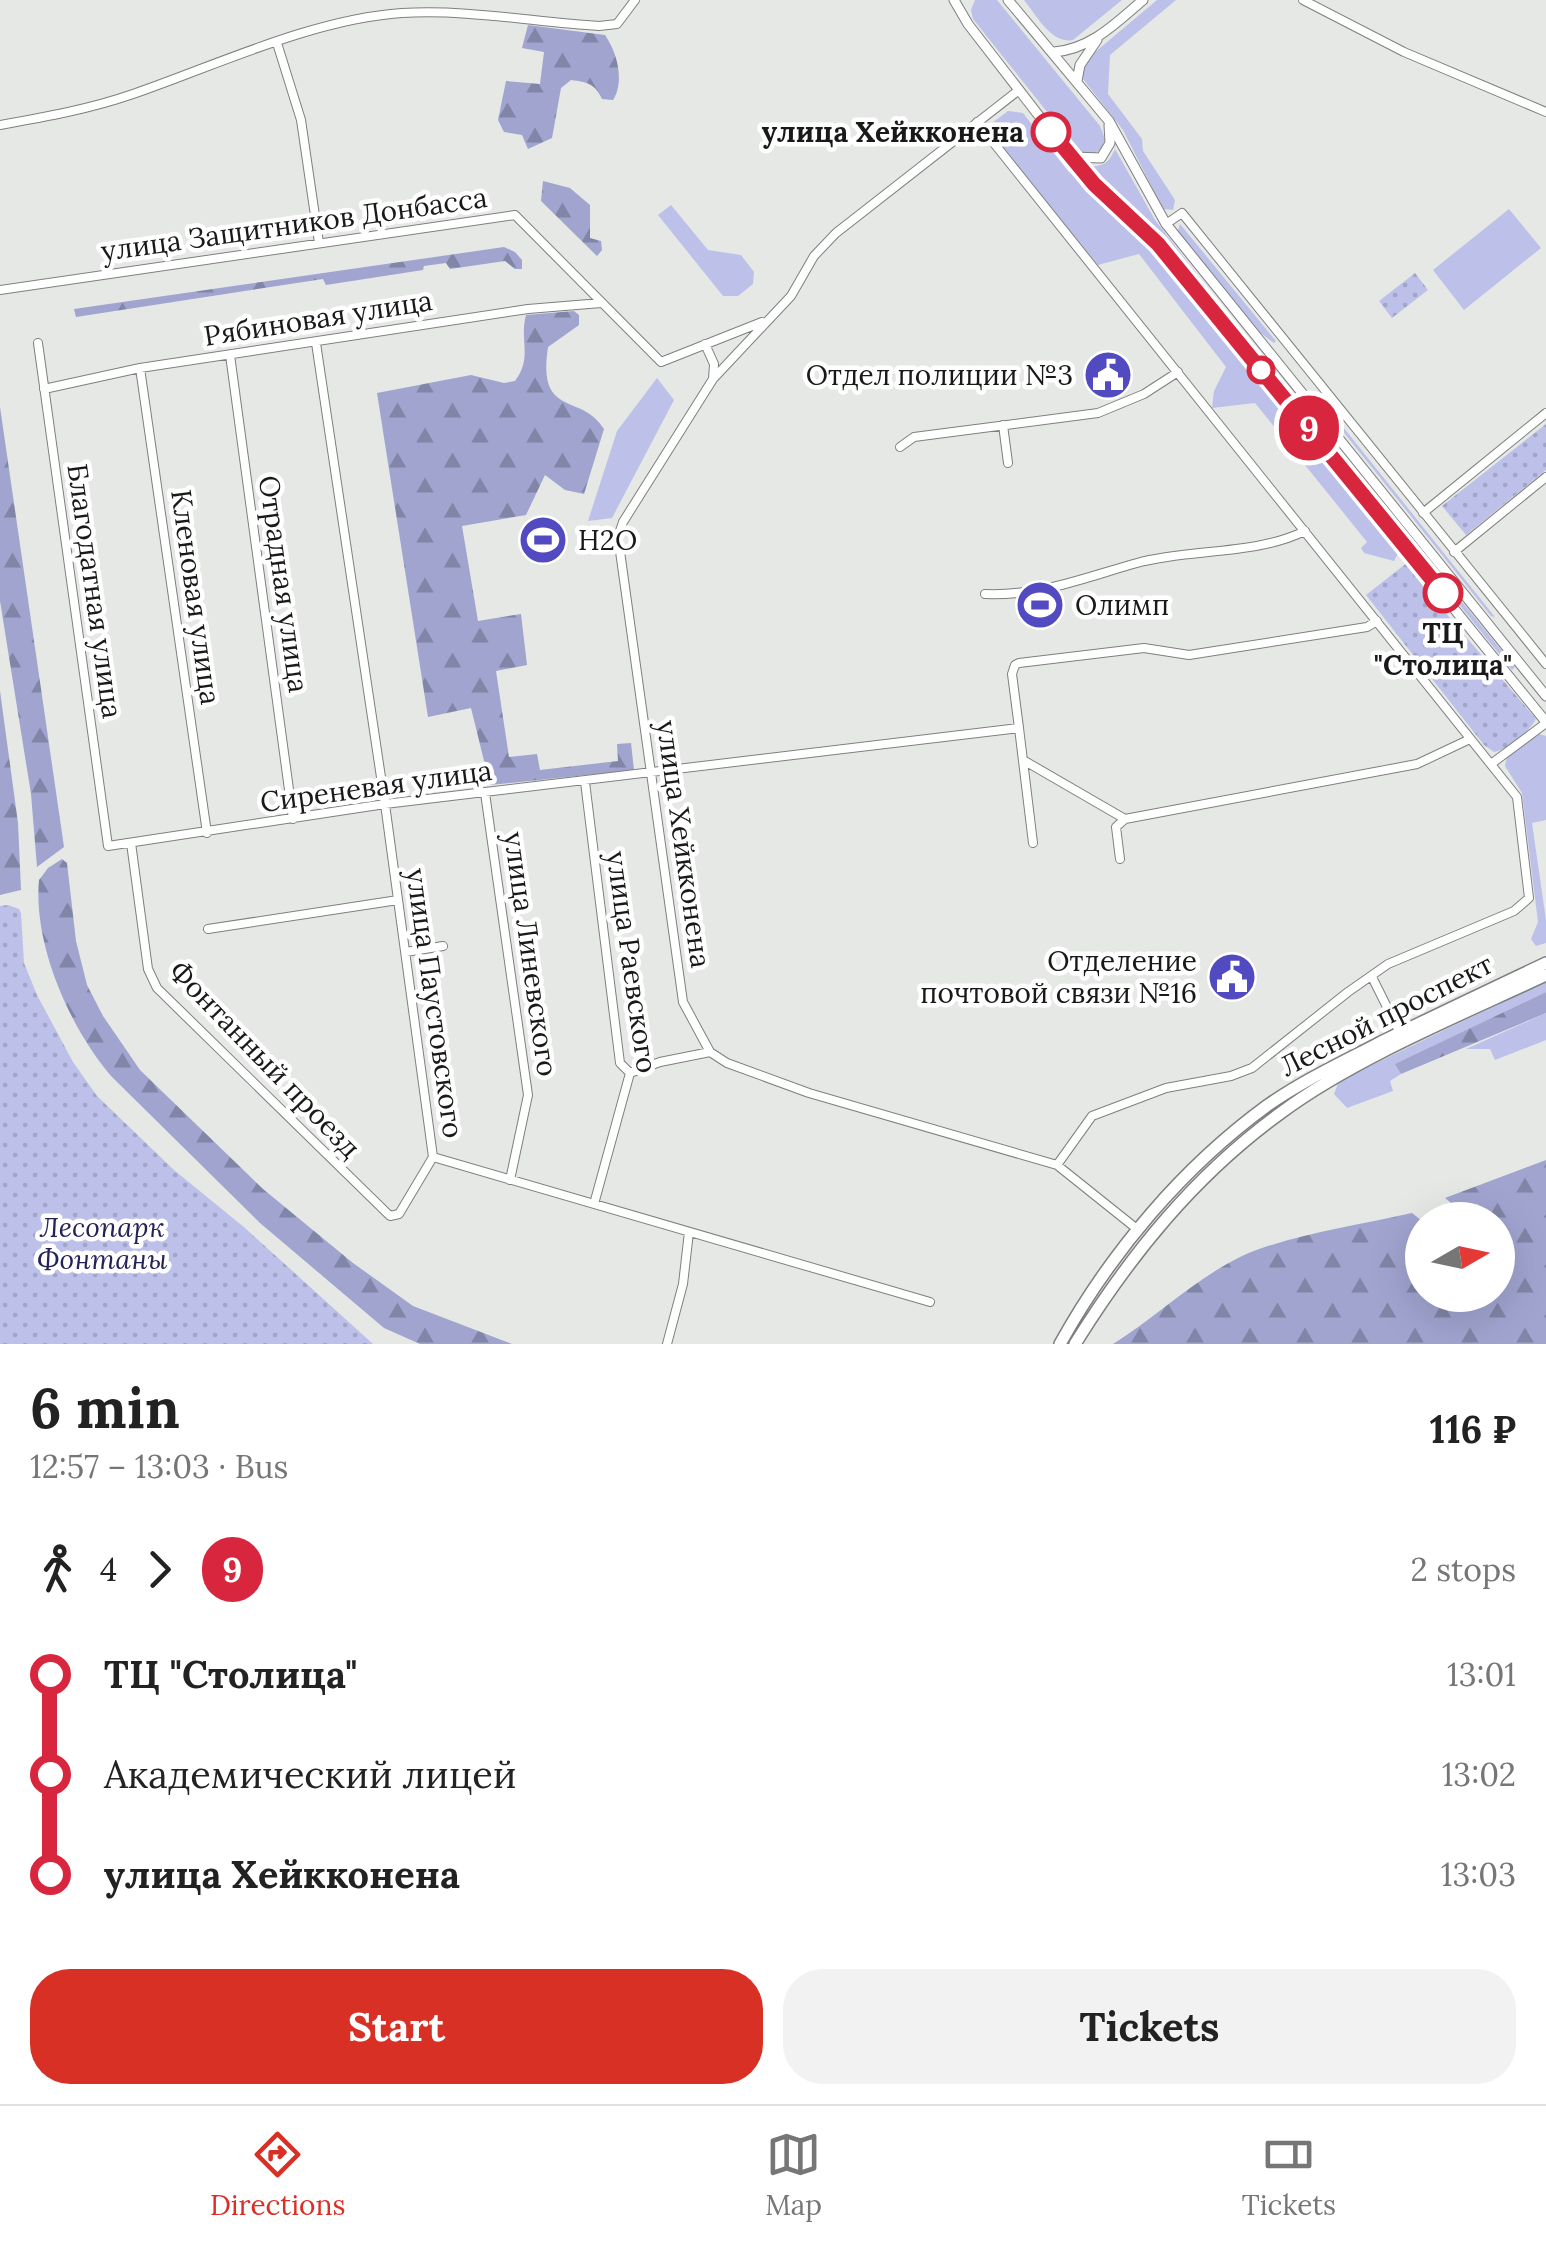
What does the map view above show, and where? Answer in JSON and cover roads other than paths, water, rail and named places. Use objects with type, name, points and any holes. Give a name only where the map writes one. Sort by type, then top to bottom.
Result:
[{"type":"main road","name":"Лесной проспект","points":[[1060,1344],[1137,1229],[1169,1193],[1241,1126],[1400,1033],[1546,963]]},
{"type":"main road","name":"Лесной проспект","points":[[1075,1344],[1106,1294],[1166,1215],[1226,1156],[1317,1081],[1546,975]]},
{"type":"street","points":[[398,0],[400,13]]},
{"type":"street","points":[[0,124],[68,113],[277,43],[334,26],[400,13],[450,13],[599,26],[617,24],[634,0]]},
{"type":"street","points":[[954,0],[968,24],[1070,156],[1094,184],[1142,225],[1546,722],[1491,764]]},
{"type":"street","points":[[967,0],[968,24]]},
{"type":"street","points":[[1008,0],[1109,121],[1166,224],[1546,696]]},
{"type":"street","points":[[1077,81],[1080,65],[1099,38],[1143,0]]},
{"type":"street","points":[[1303,0],[1404,52],[1546,112]]},
{"type":"street","points":[[1054,52],[1071,51],[1099,38]]},
{"type":"street","points":[[277,43],[301,120],[319,243]]},
{"type":"street","name":"улица Хейкконена","points":[[710,1052],[684,1002],[618,537],[623,522],[712,380],[791,296],[814,256],[832,236],[1019,90]]},
{"type":"street","points":[[1070,156],[1101,158],[1110,143],[1109,121]]},
{"type":"street","points":[[977,122],[1517,797],[1527,900],[1514,912],[1388,964],[1252,1068],[1231,1076],[1166,1088],[1092,1116],[1057,1165]]},
{"type":"street","points":[[1166,224],[1182,213],[1546,664]]},
{"type":"street","name":"улица Защитников Донбасса","points":[[0,290],[515,215],[661,362],[767,320]]},
{"type":"street","points":[[1199,294],[1212,281]]},
{"type":"street","name":"Рябиновая улица","points":[[44,389],[140,368],[528,309],[601,303]]},
{"type":"street","name":"улица Паустовского","points":[[316,342],[434,1157],[930,1302]]},
{"type":"street","name":"Благодатная улица","points":[[38,343],[108,846]]},
{"type":"street","points":[[705,344],[714,364],[712,380]]},
{"type":"street","name":"Отрадная улица","points":[[230,355],[293,819]]},
{"type":"street","name":"Кленовая улица","points":[[140,368],[207,833]]},
{"type":"street","points":[[900,447],[914,437],[1098,413],[1144,394],[1178,372]]},
{"type":"street","points":[[1316,411],[1332,397]]},
{"type":"street","points":[[1423,513],[1546,413]]},
{"type":"street","points":[[1003,426],[1008,463]]},
{"type":"street","points":[[1454,552],[1546,476]]},
{"type":"street","points":[[985,594],[1020,596],[1051,590],[1138,562],[1236,549],[1289,539],[1305,531]]},
{"type":"street","points":[[1494,631],[1509,619]]},
{"type":"street","points":[[1033,843],[1012,674],[1017,663],[1144,648],[1189,654],[1367,627],[1377,622]]},
{"type":"street","points":[[1515,683],[1527,672]]},
{"type":"street","name":"Сиреневая улица","points":[[108,846],[385,804],[1020,728]]},
{"type":"street","points":[[1120,859],[1116,827],[1125,819],[1416,764],[1470,739]]},
{"type":"street","points":[[1023,760],[1125,819]]},
{"type":"street","name":"улица Раевского","points":[[584,782],[620,1063],[630,1073],[594,1204]]},
{"type":"street","name":"улица Линевского","points":[[485,793],[528,1096],[510,1180]]},
{"type":"street","name":"Фонтанный проезд","points":[[130,842],[148,970],[157,988],[390,1216],[399,1214],[434,1157]]},
{"type":"street","points":[[208,929],[398,900]]},
{"type":"street","points":[[406,952],[443,946]]},
{"type":"street","points":[[1372,977],[1400,1033]]},
{"type":"street","points":[[630,1073],[710,1052],[727,1064],[809,1093],[1057,1165],[1137,1229]]},
{"type":"street","points":[[666,1344],[683,1284],[689,1232]]},
{"type":"place","name":"улица Хейкконена","points":[[1051,132]]},
{"type":"place","name":"Отдел полиции №3","points":[[1108,375]]},
{"type":"place","name":"H2O","points":[[543,540]]},
{"type":"place","name":"ТЦ \"Столица\"","points":[[1443,593]]},
{"type":"place","name":"Олимп","points":[[1040,605]]},
{"type":"place","name":"Отделение почтовой связи №16","points":[[1232,977]]},
{"type":"park label","name":"Лесопарк Фонтаны","points":[[102,1243]]}]
